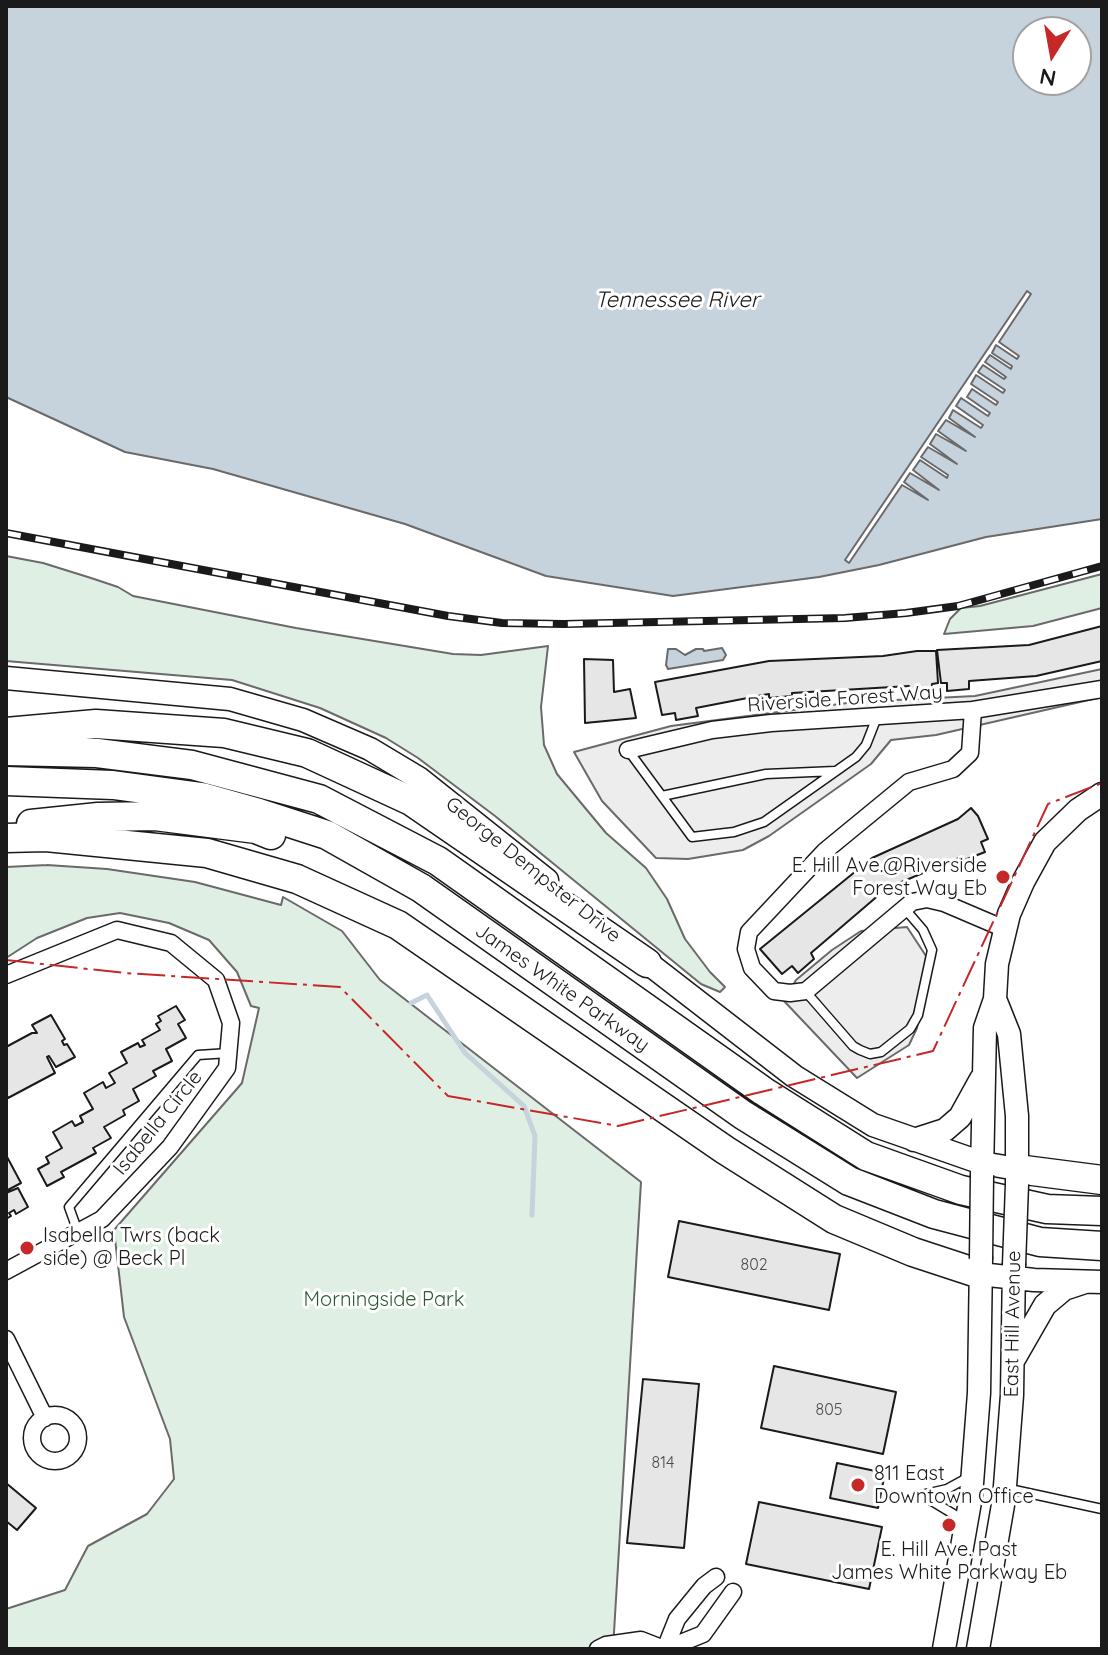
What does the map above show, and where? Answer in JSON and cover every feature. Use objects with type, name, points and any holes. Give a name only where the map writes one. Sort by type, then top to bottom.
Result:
[{"type":"highway","points":[[6,732],[96,724],[224,733],[307,753],[411,801],[647,963]]},
{"type":"highway","name":"James White Parkway","points":[[6,751],[97,753],[192,765],[319,799],[438,861],[763,1091],[866,1156],[961,1190],[1047,1209],[1102,1211]]},
{"type":"highway","name":"James White Parkway","points":[[6,781],[113,785],[202,797],[327,835],[421,888],[743,1115],[849,1181],[934,1214],[1040,1242],[1102,1246]]},
{"type":"highway","points":[[6,828],[98,817],[155,816],[256,829],[421,888]]},
{"type":"highway","points":[[6,838],[46,837],[207,853],[297,879],[398,925],[725,1150],[834,1219],[913,1252],[980,1266]]},
{"type":"highway","points":[[1017,1176],[1102,1180]]},
{"type":"main road","name":"George Dempster Drive","points":[[6,678],[230,699],[303,720],[370,749],[420,779],[471,818],[647,963],[794,1076],[873,1125],[982,1169],[1017,1176]]},
{"type":"main road","name":"East Hill Avenue","points":[[944,1649],[967,1523],[979,1393],[985,1028],[995,999],[997,964],[1005,929],[1023,882],[1045,842],[1078,810],[1102,794]]},
{"type":"main road","name":"East Hill Avenue","points":[[978,1649],[1005,1488],[1017,1176],[1017,1116],[1009,1034],[995,999]]},
{"type":"main road","points":[[914,1140],[945,1130],[960,1117],[984,1075]]},
{"type":"main road","points":[[980,1266],[1094,1282]]},
{"type":"main road","points":[[1012,1362],[1045,1305],[1064,1289],[1094,1282]]},
{"type":"street","name":"Riverside Forest Way","points":[[628,750],[712,730],[771,723],[973,710],[1102,689]]},
{"type":"street","points":[[973,710],[970,753],[953,769],[909,782],[825,851],[749,932],[746,949],[752,968],[774,991],[790,993],[806,991],[912,902],[927,899],[944,903],[1005,929]]},
{"type":"street","name":"Isabella Circle","points":[[6,975],[117,930],[171,943],[216,980],[231,1023],[227,1068],[170,1147],[102,1219],[6,1271]]},
{"type":"street","points":[[6,1339],[45,1418]]},
{"type":"street","points":[[665,1649],[677,1619],[716,1577]]},
{"type":"street","points":[[598,1649],[641,1640],[665,1649],[703,1634],[733,1592]]},
{"type":"street","points":[[698,1594],[720,1611]]},
{"type":"lane","points":[[628,750],[692,837],[734,832],[764,822],[856,757],[866,745],[877,716]]},
{"type":"lane","points":[[662,796],[766,774],[836,771]]},
{"type":"lane","points":[[806,991],[853,1046],[870,1054],[881,1052],[910,1029],[918,1015],[932,950],[923,930],[905,909]]},
{"type":"lane","points":[[78,1232],[69,1207],[198,1055],[229,1053]]},
{"type":"lane","points":[[967,1523],[921,1495],[957,1485],[973,1472]]},
{"type":"lane","points":[[1005,1488],[1102,1509]]},
{"type":"green space","points":[[6,556],[43,563],[91,578],[133,596],[296,628],[453,654],[481,655],[548,646],[541,707],[544,745],[557,774],[606,833],[646,868],[667,899],[685,939],[725,987],[720,992],[701,984],[495,816],[418,758],[386,738],[320,708],[232,680],[6,661]]},
{"type":"green space","points":[[1102,574],[1102,608],[1033,626],[944,634],[950,619],[961,608],[980,606]]},
{"type":"green space","name":"Morningside Park","points":[[47,865],[107,869],[195,882],[281,905],[283,897],[342,931],[380,980],[641,1182],[613,1649],[6,1649],[6,1609],[65,1590],[88,1546],[147,1514],[174,1479],[170,1439],[124,1317],[114,1230],[242,1083],[259,1008],[251,1006],[237,972],[209,940],[169,923],[120,913],[87,918],[37,938],[6,958],[6,867]]},
{"type":"shaded area","points":[[1102,669],[1102,697],[936,735],[891,740],[871,764],[769,836],[743,850],[688,859],[656,858],[602,801],[574,752],[671,726],[855,702],[975,696]]},
{"type":"shaded area","points":[[907,927],[926,956],[917,1028],[909,1045],[857,1078],[784,1001],[796,980],[861,931]]},
{"type":"water","name":"Tennessee River","points":[[6,6],[1102,6],[1102,519],[986,537],[819,577],[673,596],[546,576],[405,524],[213,469],[125,452],[6,397]]},
{"type":"water","points":[[722,648],[726,655],[723,660],[668,669],[666,665],[668,649],[676,649],[685,655],[696,649]]},
{"type":"pier","points":[[1027,291],[1031,294],[999,342],[1019,356],[1017,359],[996,345],[992,353],[1012,366],[1011,369],[990,355],[985,362],[1006,377],[1004,379],[983,365],[978,372],[1005,390],[1003,393],[976,375],[971,384],[998,402],[996,405],[972,389],[967,397],[990,413],[988,416],[961,398],[956,406],[983,425],[981,428],[953,410],[949,418],[975,437],[946,420],[938,431],[966,451],[936,434],[930,444],[957,464],[928,447],[921,457],[948,475],[947,478],[920,460],[913,470],[939,490],[910,473],[904,482],[928,500],[902,485],[849,563],[845,560]]},
{"type":"building","points":[[1102,626],[1102,661],[1036,676],[969,681],[969,689],[947,691],[947,683],[941,683],[937,650],[1029,645]]},
{"type":"building","points":[[936,651],[938,683],[932,684],[932,691],[910,693],[909,686],[792,693],[792,696],[769,698],[769,694],[696,708],[698,716],[676,720],[675,713],[662,715],[655,682],[769,661],[883,656]]},
{"type":"building","points":[[584,659],[613,660],[614,692],[630,689],[636,718],[585,723]]},
{"type":"building","points":[[971,808],[988,839],[981,842],[985,852],[962,861],[959,858],[887,888],[811,953],[814,959],[798,973],[792,966],[782,974],[760,949],[872,858],[958,819]]},
{"type":"building","points":[[176,1006],[185,1020],[178,1024],[186,1038],[166,1049],[172,1061],[153,1071],[156,1076],[133,1089],[139,1101],[123,1110],[125,1115],[104,1127],[111,1138],[93,1148],[96,1153],[61,1172],[64,1177],[47,1186],[38,1169],[49,1163],[46,1157],[62,1148],[53,1132],[72,1121],[75,1126],[83,1122],[80,1116],[93,1109],[84,1093],[103,1082],[106,1088],[115,1083],[109,1073],[127,1063],[121,1052],[138,1043],[140,1047],[145,1045],[142,1040],[160,1030],[156,1024],[161,1021],[158,1016]]},
{"type":"building","points":[[51,1015],[65,1039],[62,1041],[64,1045],[67,1044],[75,1057],[56,1067],[47,1057],[55,1073],[8,1098],[6,1047],[37,1033],[32,1025]]},
{"type":"building","points":[[6,1155],[21,1183],[6,1191]]},
{"type":"building","points":[[18,1188],[28,1207],[16,1214],[14,1210],[6,1219],[6,1193]]},
{"type":"building","points":[[679,1221],[840,1254],[829,1310],[668,1277]]},
{"type":"building","points":[[774,1366],[896,1392],[883,1454],[761,1428]]},
{"type":"building","points":[[643,1379],[699,1384],[684,1548],[627,1543]]},
{"type":"building","name":"811 East Downtown Office","points":[[837,1463],[885,1473],[878,1508],[830,1498]]},
{"type":"building","points":[[6,1483],[36,1508],[17,1530],[6,1521]]},
{"type":"building","points":[[759,1502],[882,1527],[869,1589],[746,1564]]},
{"type":"waterway","points":[[411,1003],[427,995],[465,1053],[524,1106],[535,1136],[532,1215]]},
{"type":"railway","points":[[6,533],[448,616],[502,623],[845,618],[906,613],[958,606],[1102,566]]},
{"type":"power","points":[[6,960],[125,973],[340,987],[448,1096],[618,1126],[933,1051],[1048,804],[1102,783]]},
{"type":"place","name":"E. Hill Ave.@Riverside Forest Way Eb","points":[[1003,877]]},
{"type":"place","name":"Isabella Twrs (back side) @ Beck Pl","points":[[27,1248]]},
{"type":"place","name":"811 East Downtown Office","points":[[858,1485]]},
{"type":"place","name":"E. Hill Ave. Past James White Parkway Eb","points":[[949,1525]]}]
